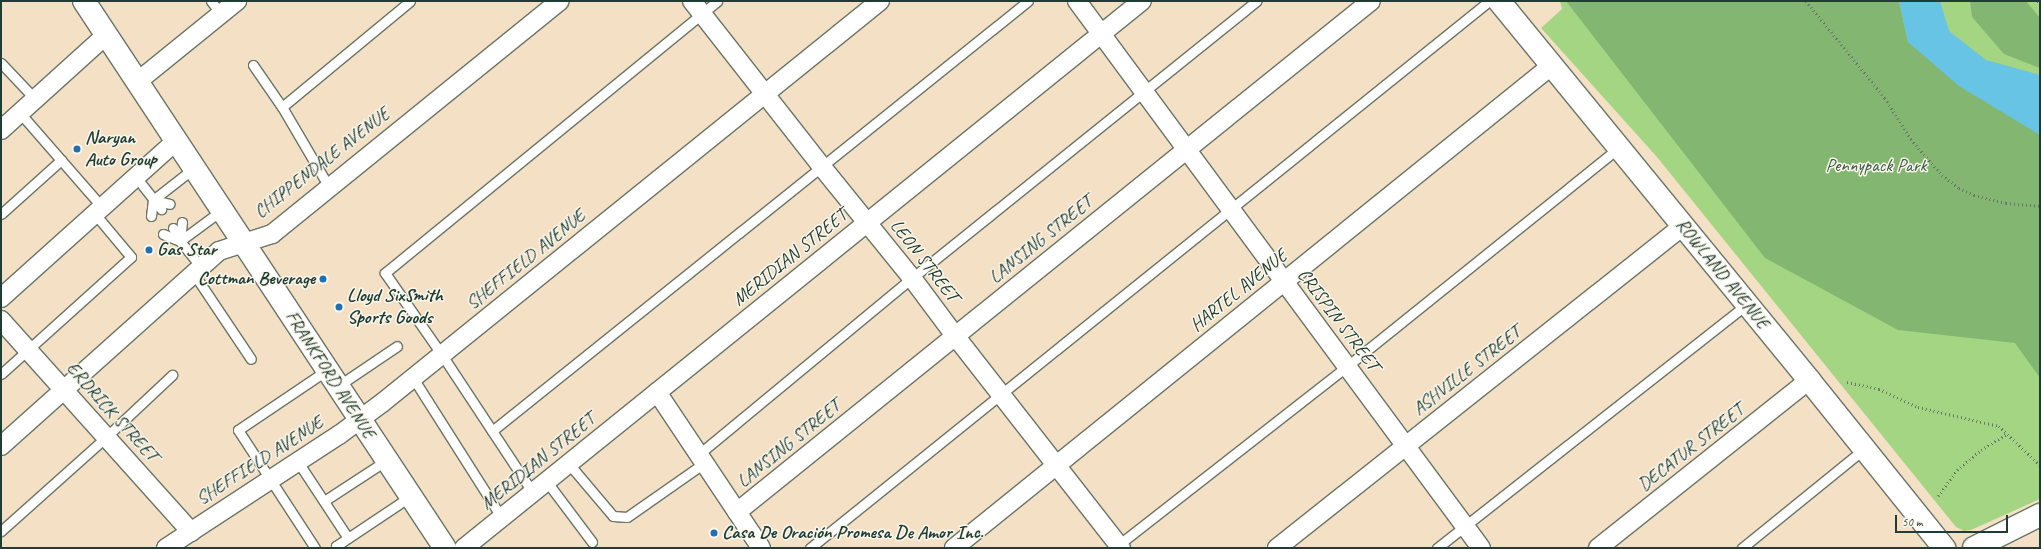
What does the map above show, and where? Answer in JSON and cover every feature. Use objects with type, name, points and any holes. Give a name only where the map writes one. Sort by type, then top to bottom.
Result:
[{"type":"main road","name":"FRANKFORD AVENUE","points":[[84,1],[445,548]]},
{"type":"main road","name":"ROWLAND AVENUE","points":[[1499,1],[1809,380],[1944,548]]},
{"type":"main road","points":[[1974,548],[2040,515]]},
{"type":"street","points":[[137,82],[216,7],[237,1]]},
{"type":"street","name":"CHIPPENDALE AVENUE","points":[[1,446],[219,251],[272,234],[560,1]]},
{"type":"street","name":"SHEFFIELD AVENUE","points":[[166,548],[360,420],[880,1]]},
{"type":"street","name":"CRISPIN STREET","points":[[1077,1],[1481,548]]},
{"type":"street","name":"MERIDIAN STREET","points":[[464,548],[1142,1]]},
{"type":"street","name":"LANSING STREET","points":[[737,512],[1371,1]]},
{"type":"street","name":"LEON STREET","points":[[697,7],[822,167],[912,278],[956,337],[1057,465],[1118,547]]},
{"type":"street","points":[[1,130],[106,35]]},
{"type":"street","name":"HARTEL AVENUE","points":[[954,548],[1551,66]]},
{"type":"street","points":[[1,298],[176,141]]},
{"type":"street","name":"ASHVILLE STREET","points":[[1277,548],[1683,226]]},
{"type":"street","name":"ERDRICK STREET","points":[[1,320],[191,532]]},
{"type":"street","name":"DECATUR STREET","points":[[1598,548],[1809,380]]},
{"type":"street","points":[[657,392],[760,548]]},
{"type":"lane","points":[[282,107],[410,1]]},
{"type":"lane","points":[[533,493],[385,272],[697,7],[717,1]]},
{"type":"lane","points":[[492,432],[1028,1]]},
{"type":"lane","points":[[569,464],[613,516],[626,517],[702,458],[912,278],[1257,1]]},
{"type":"lane","points":[[810,548],[1489,1]]},
{"type":"lane","points":[[1,63],[35,99]]},
{"type":"lane","points":[[253,65],[282,107],[329,187]]},
{"type":"lane","points":[[1,374],[130,257],[99,211],[61,160],[20,113]]},
{"type":"lane","points":[[1118,547],[1346,367],[1618,148]]},
{"type":"lane","points":[[1,214],[61,160]]},
{"type":"lane","points":[[151,216],[152,200],[194,168]]},
{"type":"lane","points":[[136,177],[161,210]]},
{"type":"lane","points":[[152,200],[170,204]]},
{"type":"lane","points":[[180,241],[222,210]]},
{"type":"lane","points":[[180,241],[182,222]]},
{"type":"lane","points":[[173,228],[251,359]]},
{"type":"lane","points":[[163,234],[180,241]]},
{"type":"lane","points":[[1437,548],[1747,304]]},
{"type":"lane","points":[[315,548],[238,430],[332,378],[397,346]]},
{"type":"lane","points":[[1,531],[106,437],[172,375]]},
{"type":"lane","points":[[413,378],[502,518]]},
{"type":"lane","points":[[1742,548],[1864,449]]},
{"type":"lane","points":[[324,501],[387,460]]},
{"type":"lane","points":[[298,462],[348,538]]},
{"type":"lane","points":[[547,482],[592,542]]},
{"type":"lane","points":[[338,548],[336,546],[411,496]]},
{"type":"path","points":[[1806,1],[1885,98],[1911,139],[1942,175],[1959,188],[1974,195],[2006,203],[2040,206]]},
{"type":"path","points":[[1847,382],[1879,389],[1918,406],[1999,426],[2040,464]]},
{"type":"path","points":[[1938,496],[1957,470],[1981,450],[2007,434]]},
{"type":"green space","name":"Pennypack Park","points":[[1560,1],[2040,1],[2040,499],[1971,530],[1964,531],[1956,527],[1657,157],[1541,28],[1562,9]]},
{"type":"green space","name":"Pennypack Park","points":[[1566,1],[1899,1],[1908,42],[2040,135],[2040,378],[2015,343],[1898,330],[1765,258]]},
{"type":"green space","points":[[1970,1],[2026,1],[2040,18],[2040,68],[2004,54],[1972,17]]},
{"type":"water","points":[[1899,1],[1940,1],[1949,31],[1986,60],[2040,75],[2040,135],[1959,86],[1908,42]]},
{"type":"place","name":"Naryan Auto Group","points":[[77,149]]},
{"type":"place","name":"Gas Star","points":[[149,250]]},
{"type":"place","name":"Cottman Beverage","points":[[323,279]]},
{"type":"place","name":"Lloyd SixSmith Sports Goods","points":[[339,307]]},
{"type":"place","name":"Casa De Oración Promesa De Amor Inc.","points":[[714,533]]}]
